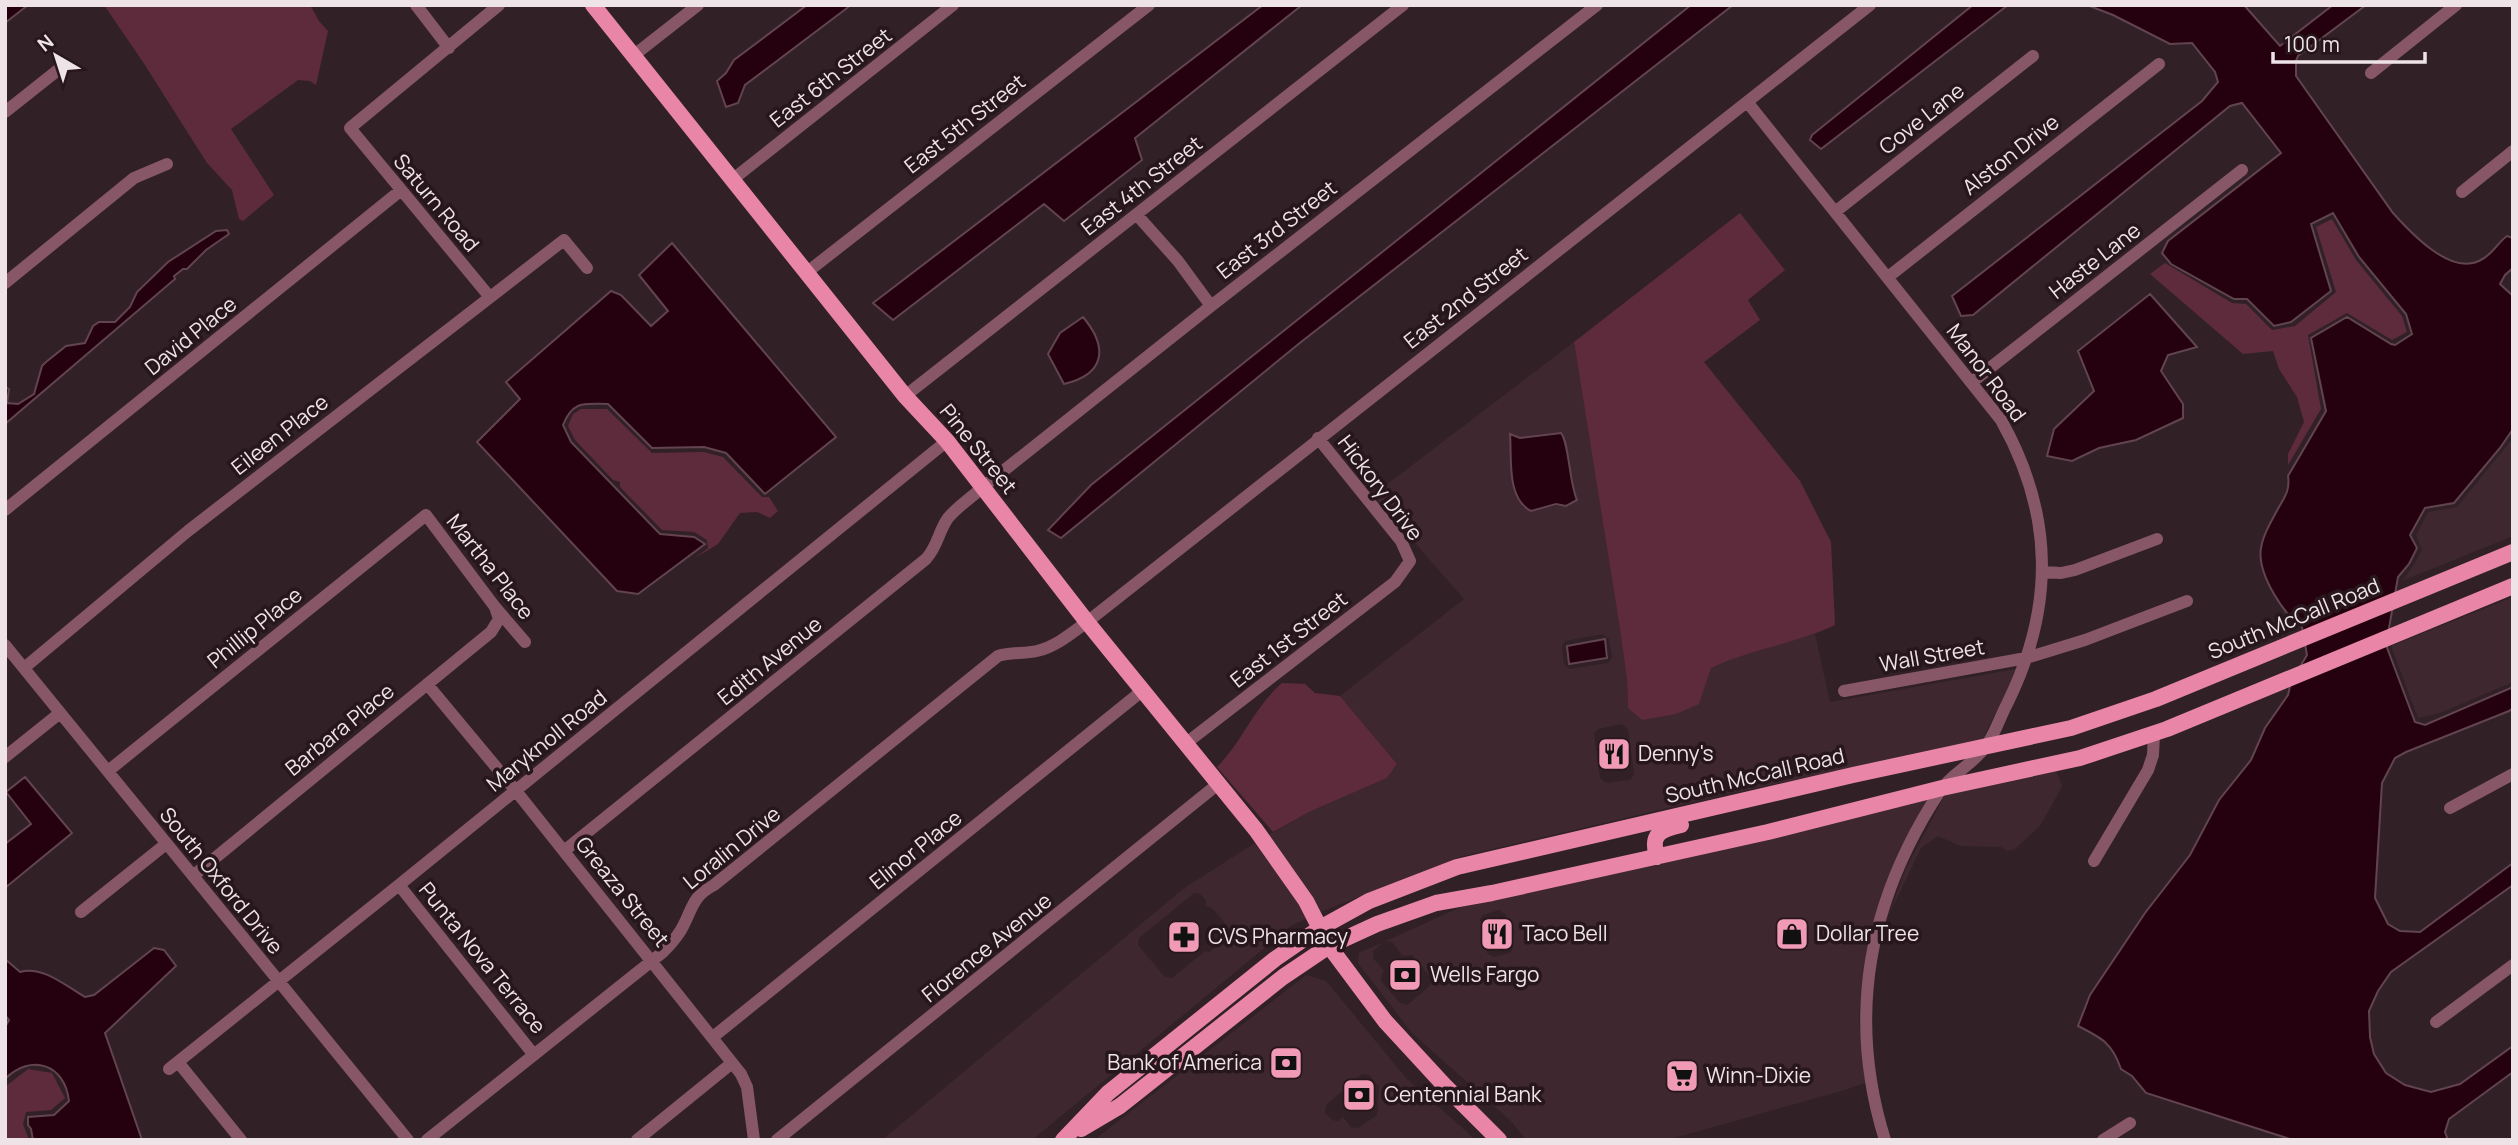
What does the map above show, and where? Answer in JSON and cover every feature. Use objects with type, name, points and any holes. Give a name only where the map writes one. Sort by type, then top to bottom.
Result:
[{"type":"main road","name":"Pine Street","points":[[593,5],[905,396],[947,441],[984,487],[1087,622],[1282,864],[1306,901],[1329,946],[1385,1021],[1444,1086],[1499,1140]]},
{"type":"main road","name":"South McCall Road","points":[[1063,1140],[1108,1093],[1275,959],[1320,928],[1369,901],[1457,867],[2071,727],[2144,703],[2513,552]]},
{"type":"main road","name":"South McCall Road","points":[[1063,1140],[1121,1106],[1283,977],[1329,946],[1377,923],[1436,903],[1768,832],[1942,788],[2080,758],[2154,733],[2513,586]]},
{"type":"main road","points":[[1657,856],[1653,844],[1657,835],[1674,826],[1718,816],[1730,803]]},
{"type":"street","points":[[416,5],[449,48],[499,5]]},
{"type":"street","points":[[633,57],[698,5]]},
{"type":"street","name":"East 6th Street","points":[[732,180],[953,5]]},
{"type":"street","name":"East 5th Street","points":[[806,273],[1149,5]]},
{"type":"street","name":"East 4th Street","points":[[905,396],[1403,5]]},
{"type":"street","name":"East 3rd Street","points":[[984,487],[1210,306],[1597,5]]},
{"type":"street","name":"East 2nd Street","points":[[1087,622],[1870,5]]},
{"type":"street","points":[[2371,73],[2456,5]]},
{"type":"street","name":"Saturn Road","points":[[449,48],[353,132],[489,296]]},
{"type":"street","name":"Cove Lane","points":[[1835,212],[2034,56]]},
{"type":"street","name":"Alston Drive","points":[[1888,277],[2159,64]]},
{"type":"street","points":[[5,112],[58,70]]},
{"type":"street","name":"Manor Road","points":[[1748,103],[2001,420],[2029,479],[2039,521],[2043,572],[2039,611],[2014,689],[1985,747],[1942,788],[1913,839],[1893,883],[1881,920],[1868,976],[1865,1020],[1872,1092],[1885,1140]]},
{"type":"street","points":[[2462,191],[2513,151]]},
{"type":"street","points":[[5,283],[134,178],[167,164]]},
{"type":"street","name":"Haste Lane","points":[[1972,382],[2242,170]]},
{"type":"street","name":"David Place","points":[[5,510],[400,191]]},
{"type":"street","points":[[1137,215],[1178,261],[1210,306]]},
{"type":"street","name":"Eileen Place","points":[[24,667],[188,531],[564,240],[587,268]]},
{"type":"street","name":"Hickory Drive","points":[[1318,438],[1401,541],[1410,561]]},
{"type":"street","name":"Maryknoll Road","points":[[241,1140],[174,1065],[947,441]]},
{"type":"street","name":"Edith Avenue","points":[[564,851],[926,559],[936,549],[948,518],[984,487]]},
{"type":"street","name":"Martha Place","points":[[426,515],[495,607],[525,642]]},
{"type":"street","name":"Phillip Place","points":[[108,771],[426,515]]},
{"type":"street","points":[[2043,572],[2061,573],[2075,570],[2157,539]]},
{"type":"street","name":"East 1st Street","points":[[1185,744],[1395,582],[1410,561]]},
{"type":"street","name":"Wall Street","points":[[1844,691],[2026,658],[2085,640],[2187,601]]},
{"type":"street","name":"Barbara Place","points":[[192,876],[491,632],[499,619],[495,607]]},
{"type":"street","name":"Loralin Drive","points":[[427,1140],[652,961],[673,942],[692,903],[702,892],[797,819],[998,656],[1012,652],[1041,651],[1087,622]]},
{"type":"street","name":"South Oxford Drive","points":[[5,645],[408,1140]]},
{"type":"street","name":"Greaza Street","points":[[427,684],[516,791],[732,1063],[747,1087],[754,1140]]},
{"type":"street","name":"Elinor Place","points":[[713,1037],[1142,691]]},
{"type":"street","points":[[5,757],[60,713]]},
{"type":"street","points":[[2094,861],[2148,770],[2154,755],[2154,733]]},
{"type":"street","points":[[2450,808],[2513,774]]},
{"type":"street","name":"Florence Avenue","points":[[777,1140],[1218,785]]},
{"type":"street","points":[[81,912],[166,844]]},
{"type":"street","name":"Punta Nova Terrace","points":[[399,886],[534,1055]]},
{"type":"street","points":[[2436,1022],[2513,965]]},
{"type":"street","points":[[637,1140],[732,1063]]},
{"type":"street","points":[[2104,1140],[2130,1123]]},
{"type":"shaded area","points":[[5,5],[28,5],[5,23]]},
{"type":"shaded area","points":[[104,5],[310,5],[328,31],[316,85],[310,81],[298,80],[231,129],[274,195],[243,221],[239,219],[232,190],[207,163]]},
{"type":"shaded area","points":[[807,5],[851,5],[745,85],[738,103],[726,107],[717,81],[734,60]]},
{"type":"shaded area","points":[[1263,5],[1302,5],[1135,138],[1142,160],[1064,221],[1044,204],[893,320],[873,303]]},
{"type":"shaded area","points":[[1691,5],[1733,5],[1301,342],[1061,538],[1048,530],[1091,485]]},
{"type":"shaded area","points":[[1973,5],[2008,5],[1821,149],[1810,140],[1812,135]]},
{"type":"shaded area","points":[[2087,5],[2244,5],[2280,46],[2333,5],[2366,5],[2298,56],[2296,76],[2393,213],[2432,250],[2456,262],[2468,264],[2484,258],[2507,236],[2513,238],[2513,268],[2500,284],[2513,296],[2513,429],[2454,503],[2425,508],[2410,535],[2417,548],[2398,577],[2386,645],[2415,722],[2425,725],[2513,687],[2513,708],[2509,711],[2395,758],[2382,783],[2375,898],[2388,924],[2400,931],[2420,932],[2513,863],[2513,885],[2391,972],[2369,1011],[2374,1054],[2386,1073],[2405,1085],[2431,1092],[2460,1084],[2513,1046],[2513,1072],[2449,1119],[2445,1132],[2448,1140],[2293,1140],[2146,1093],[2132,1076],[2121,1069],[2114,1053],[2105,1042],[2078,1026],[2090,995],[2145,913],[2190,855],[2219,800],[2251,760],[2265,728],[2288,695],[2291,682],[2307,655],[2302,627],[2283,608],[2267,581],[2261,550],[2267,530],[2287,492],[2288,476],[2326,411],[2311,338],[2347,317],[2391,344],[2395,345],[2412,334],[2406,314],[2359,257],[2333,213],[2311,224],[2331,291],[2291,322],[2274,326],[2247,299],[2234,299],[2171,264],[2162,253],[2168,241],[2281,153],[2242,103],[2230,106],[1973,315],[1961,316],[1952,296],[2202,101],[2218,82],[2215,72],[2192,43],[2170,44]]},
{"type":"shaded area","points":[[1740,213],[1785,270],[1748,300],[1760,320],[1704,362],[1800,481],[1831,542],[1835,625],[1711,668],[1699,704],[1676,714],[1642,720],[1628,708],[1620,629],[1574,342]]},
{"type":"shaded area","points":[[2332,219],[2356,260],[2402,316],[2407,332],[2392,340],[2347,313],[2308,335],[2321,409],[2288,465],[2288,454],[2304,422],[2297,397],[2279,369],[2273,351],[2243,354],[2150,274],[2165,263],[2232,303],[2246,304],[2272,330],[2295,326],[2336,292],[2316,227]]},
{"type":"shaded area","points":[[227,230],[229,234],[206,250],[187,269],[174,276],[175,279],[5,424],[5,387],[9,389],[7,403],[18,404],[34,394],[42,366],[46,362],[66,346],[85,343],[93,326],[99,322],[115,322],[130,307],[137,292],[168,262],[216,231]]},
{"type":"shaded area","points":[[672,243],[836,437],[765,494],[726,453],[704,447],[652,448],[608,404],[575,407],[563,425],[571,442],[660,534],[694,537],[705,544],[638,594],[617,591],[477,442],[520,399],[506,382],[611,291],[621,295],[651,326],[668,311],[639,275]]},
{"type":"shaded area","points":[[2150,294],[2197,347],[2168,355],[2161,371],[2183,404],[2183,418],[2136,440],[2099,448],[2072,461],[2047,456],[2054,429],[2094,391],[2078,351]]},
{"type":"shaded area","points":[[1083,317],[1096,339],[1099,358],[1088,374],[1064,384],[1048,354],[1060,333]]},
{"type":"shaded area","points":[[1574,342],[1620,629],[1628,708],[1699,704],[1710,668],[1734,657],[1815,634],[1830,702],[2016,669],[1981,742],[1736,792],[1463,856],[1318,913],[1267,836],[1311,811],[1387,778],[1397,764],[1340,696],[1464,599],[1373,495]],"holes":[[[1514,434],[1520,438],[1566,439],[1566,458],[1573,491],[1562,505],[1531,511],[1522,507]],[[1603,634],[1609,639],[1612,658],[1608,663],[1570,669],[1564,664],[1562,646],[1565,641]],[[1622,724],[1628,729],[1634,774],[1630,780],[1606,783],[1600,778],[1594,734],[1598,729]]]},
{"type":"shaded area","points":[[581,409],[607,409],[652,453],[704,452],[723,457],[762,497],[769,497],[778,511],[770,518],[757,512],[740,513],[718,544],[695,558],[708,548],[707,540],[694,532],[662,530],[620,487],[620,482],[613,480],[575,440],[568,426],[573,414]]},
{"type":"shaded area","points":[[1561,433],[1577,500],[1566,506],[1556,504],[1531,511],[1517,497],[1514,487],[1510,434],[1520,438]]},
{"type":"shaded area","points":[[2513,438],[2513,536],[2402,581],[2422,550],[2416,535],[2428,512],[2457,507]]},
{"type":"shaded area","points":[[2513,597],[2513,682],[2440,713],[2418,718],[2391,646]]},
{"type":"shaded area","points":[[1605,639],[1607,658],[1569,664],[1567,646]]},
{"type":"shaded area","points":[[1282,683],[1305,684],[1315,693],[1340,696],[1397,764],[1387,778],[1311,811],[1273,832],[1217,767],[1272,692]]},
{"type":"shaded area","points":[[2056,770],[2062,786],[2057,796],[2040,826],[2015,849],[2007,851],[2001,847],[1961,846],[1938,836],[1921,848],[1888,917],[1876,962],[1886,922],[1906,868],[1946,793]]},
{"type":"shaded area","points":[[25,777],[72,833],[5,888],[5,844],[31,824],[6,792]]},
{"type":"shaded area","points":[[1930,797],[1875,917],[1868,946],[1859,1019],[1865,1083],[1667,1140],[1526,1140],[1510,1120],[1412,1033],[1358,963],[1359,953],[1384,942],[1373,951],[1373,958],[1384,971],[1381,981],[1400,1003],[1407,1005],[1431,985],[1431,978],[1412,955],[1403,956],[1392,942],[1386,941],[1461,907]],"holes":[[[1499,910],[1506,915],[1513,947],[1510,953],[1494,957],[1487,953],[1480,920],[1483,915]]]},
{"type":"shaded area","points":[[1258,841],[1308,918],[1291,926],[1032,1140],[882,1140],[1183,889]],"holes":[[[1194,893],[1200,894],[1206,900],[1206,906],[1213,909],[1230,929],[1229,936],[1210,952],[1205,951],[1172,978],[1165,977],[1138,945],[1139,938]]]},
{"type":"shaded area","points":[[154,948],[164,950],[176,966],[105,1033],[142,1140],[33,1140],[28,1117],[54,1115],[69,1101],[61,1078],[45,1066],[25,1066],[5,1079],[5,1027],[9,1020],[5,1015],[5,959],[20,972],[37,971],[45,974],[85,997],[94,995]]},
{"type":"shaded area","points":[[1306,975],[1326,981],[1407,1079],[1476,1140],[1094,1140]],"holes":[[[1362,1074],[1369,1075],[1379,1087],[1377,1115],[1358,1128],[1351,1127],[1343,1117],[1338,1121],[1332,1120],[1325,1112],[1326,1105]]]},
{"type":"shaded area","points":[[28,1069],[52,1073],[65,1098],[51,1110],[26,1112],[23,1124],[29,1140],[5,1140],[6,1086]]},
{"type":"place","name":"Denny's","points":[[1614,754]]},
{"type":"place","name":"Taco Bell","points":[[1497,934]]},
{"type":"place","name":"Dollar Tree","points":[[1792,934]]},
{"type":"place","name":"CVS Pharmacy","points":[[1184,937]]},
{"type":"place","name":"Wells Fargo","points":[[1405,975]]},
{"type":"place","name":"Bank of America","points":[[1286,1063]]},
{"type":"place","name":"Winn-Dixie","points":[[1682,1076]]},
{"type":"place","name":"Centennial Bank","points":[[1359,1095]]}]
